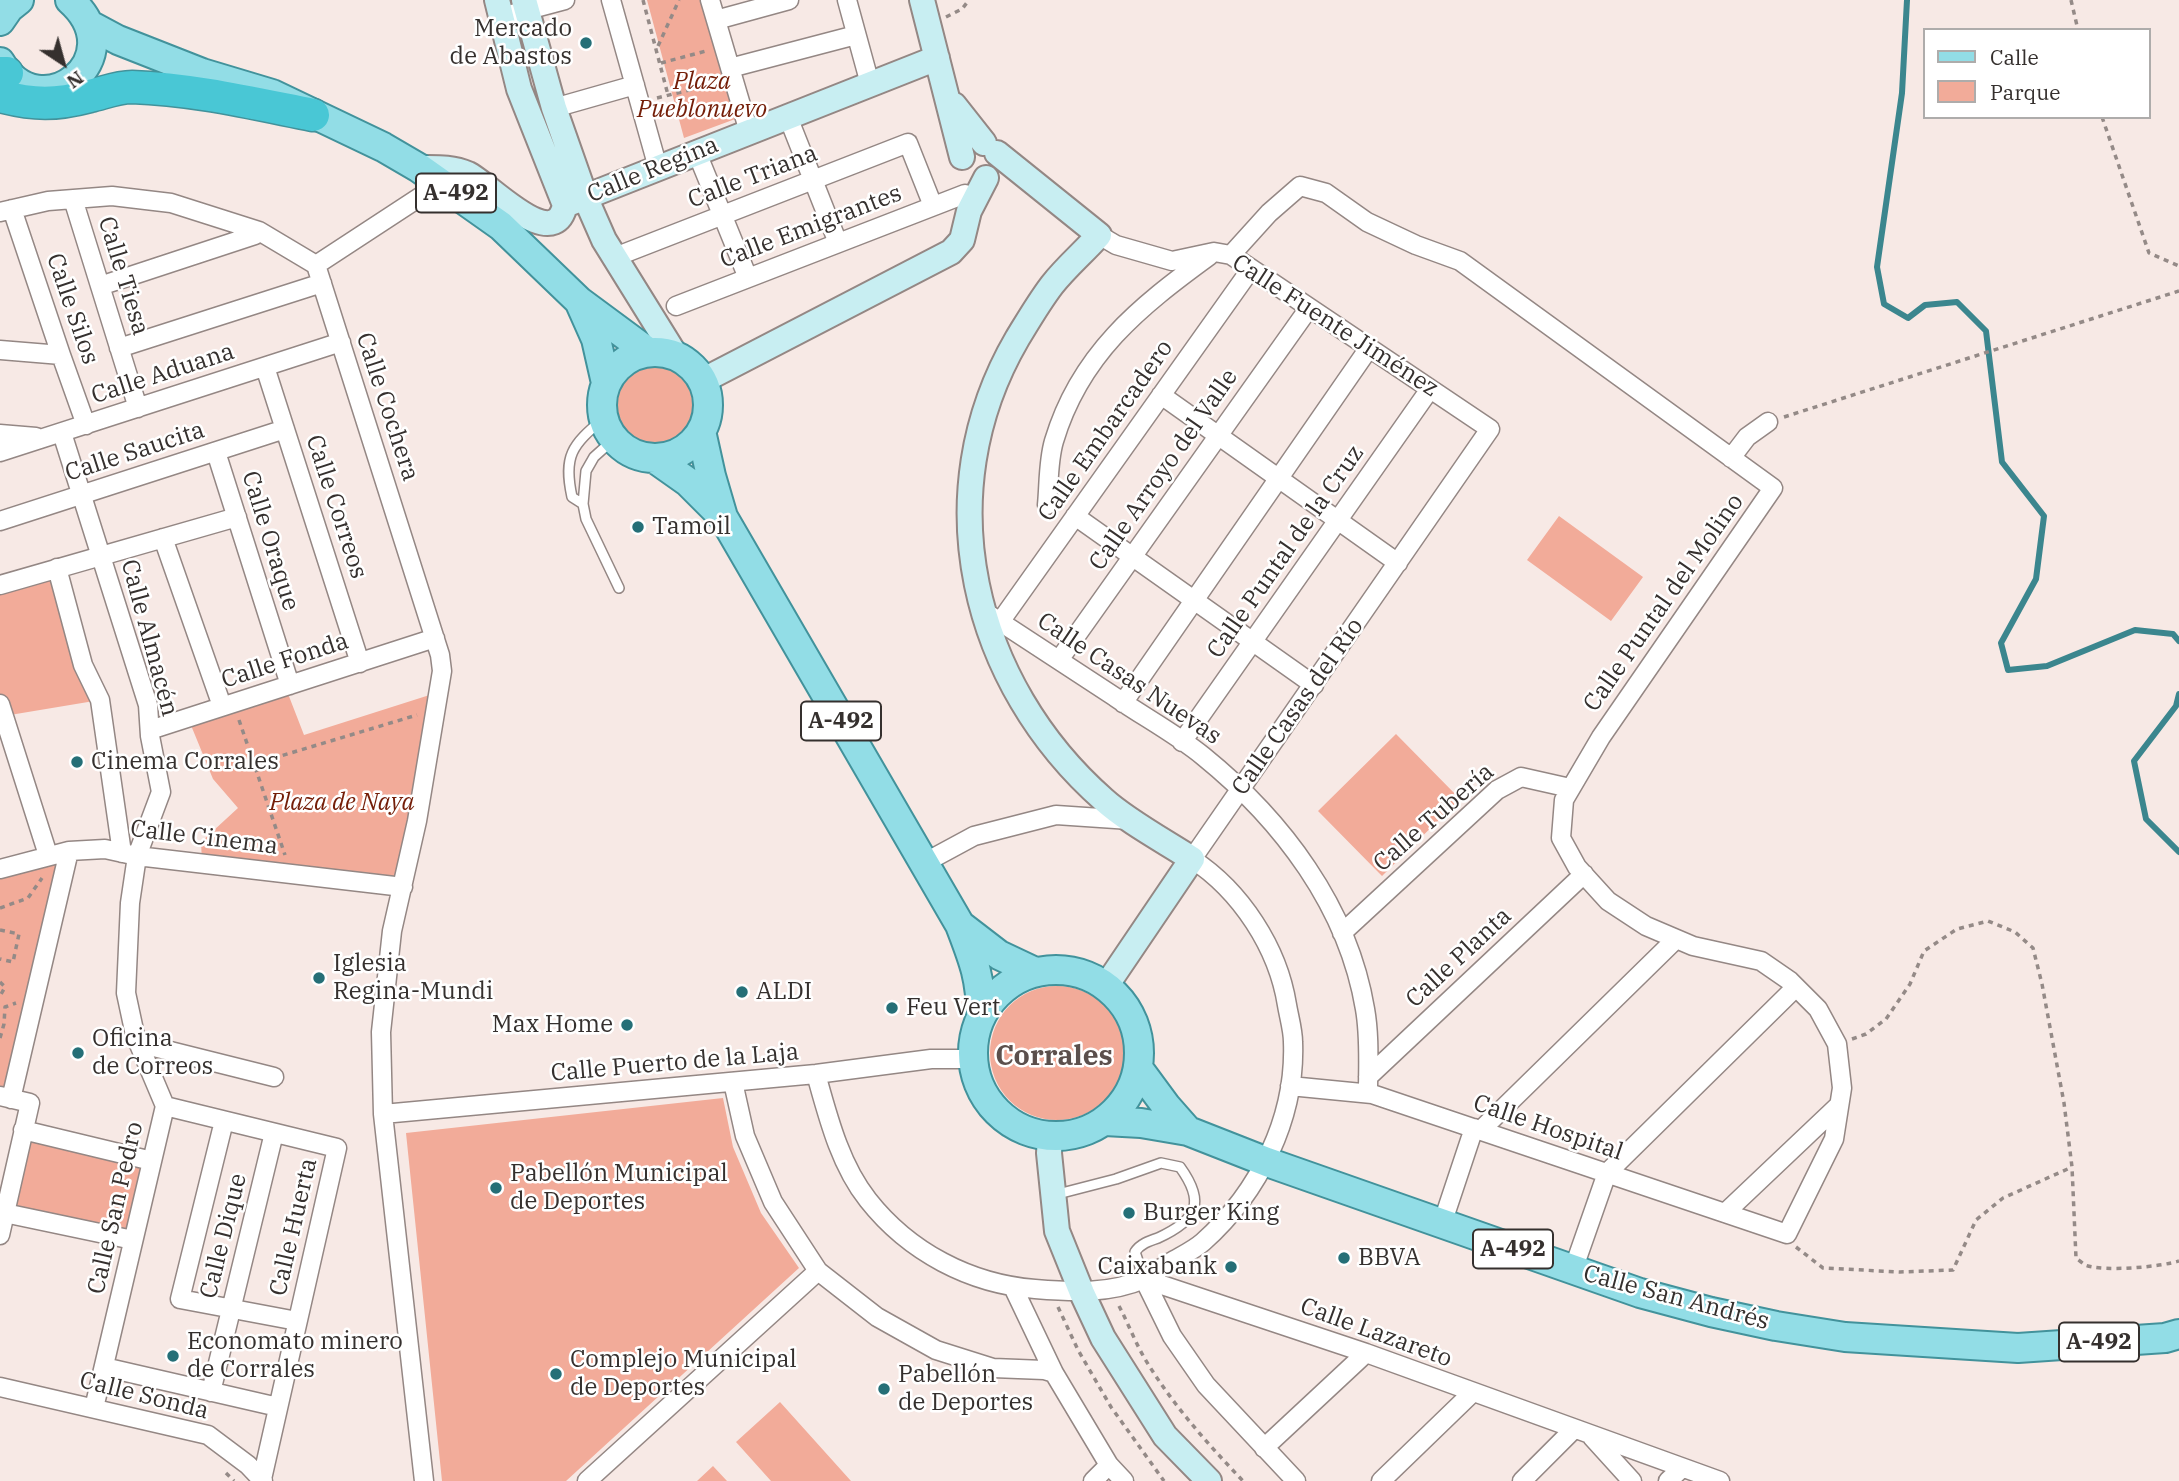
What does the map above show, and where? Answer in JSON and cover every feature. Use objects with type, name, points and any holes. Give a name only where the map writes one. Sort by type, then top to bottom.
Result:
[{"type":"highway","points":[[2,76],[27,103],[46,104],[74,100],[128,87],[187,90],[313,115]]},
{"type":"main road","name":"A-492","points":[[70,0],[83,11],[90,25],[118,40],[202,73],[272,93],[347,129],[428,174],[501,226],[579,300],[648,352],[676,356]]},
{"type":"main road","points":[[74,80],[85,69],[91,55],[93,40],[90,25]]},
{"type":"main road","name":"A-492","points":[[2,76],[39,90],[61,87],[74,80],[125,73],[202,73]]},
{"type":"main road","name":"A-492","points":[[579,300],[596,340],[606,383],[602,401],[609,429],[632,453],[654,458],[688,482],[723,517]]},
{"type":"main road","points":[[606,383],[616,368],[631,357],[648,352]]},
{"type":"main road","points":[[676,356],[687,362],[702,381]]},
{"type":"main road","name":"A-492","points":[[702,381],[708,406],[701,430],[723,517],[960,925],[981,988],[981,1016]]},
{"type":"main road","points":[[654,458],[681,451],[701,430]]},
{"type":"main road","name":"A-492","points":[[960,925],[999,955],[1035,972]]},
{"type":"main road","name":"A-492","points":[[1059,970],[1084,974],[1106,986],[1122,1002],[1134,1022],[1139,1044],[1138,1068],[1132,1088],[1121,1106],[1105,1121],[1086,1131],[1065,1137],[1050,1137],[1016,1128],[994,1111],[978,1087],[972,1059],[973,1037],[981,1016],[994,996],[1013,981],[1035,972],[1059,970]]},
{"type":"main road","name":"Calle San Andrés","points":[[1138,1068],[1166,1107],[1188,1131]]},
{"type":"main road","name":"Calle San Andrés","points":[[1105,1121],[1141,1123],[1188,1131],[1267,1162],[1640,1293],[1776,1326],[1845,1337],[2018,1348],[2165,1338],[2179,1334]]},
{"type":"street","points":[[565,0],[499,8],[519,89],[575,201],[604,240],[676,356]]},
{"type":"street","points":[[611,0],[658,168]]},
{"type":"street","points":[[710,0],[749,132]]},
{"type":"street","points":[[716,20],[789,0]]},
{"type":"street","points":[[847,0],[870,85]]},
{"type":"street","points":[[702,381],[951,252],[962,240],[978,173],[947,96],[922,0]]},
{"type":"street","points":[[525,5],[554,108],[575,201]]},
{"type":"street","points":[[732,74],[856,35]]},
{"type":"street","name":"Calle Regina","points":[[428,174],[450,168],[471,175],[525,217],[546,224],[563,215],[575,201],[937,58]]},
{"type":"street","points":[[554,108],[637,93]]},
{"type":"street","points":[[788,117],[838,243]]},
{"type":"street","name":"Calle Triana","points":[[615,257],[908,143],[933,206]]},
{"type":"street","points":[[696,153],[748,278]]},
{"type":"street","name":"Calle Fuente Jiménez","points":[[978,173],[1020,176],[1028,180],[1116,246],[1172,261],[1223,253],[1251,268],[1490,429]]},
{"type":"street","name":"Calle Emigrantes","points":[[676,306],[933,206],[978,173]]},
{"type":"street","points":[[6,211],[48,201],[112,196],[172,203],[259,231],[316,265],[426,194],[428,174]]},
{"type":"street","name":"Calle Puntal del Molino","points":[[1223,253],[1300,186],[1326,193],[1367,222],[1416,245],[1460,261],[1773,488],[1601,737],[1570,788],[1563,800],[1561,838],[1584,874],[1608,901],[1646,926],[1693,946],[1761,961],[1796,987],[1818,1009],[1837,1044],[1842,1088],[1834,1139],[1787,1234]]},
{"type":"street","name":"Calle Tiesa","points":[[73,199],[138,408]]},
{"type":"street","name":"Calle Silos","points":[[6,211],[86,425]]},
{"type":"street","points":[[100,286],[255,235],[259,231]]},
{"type":"street","points":[[816,1074],[835,1141],[867,1199],[895,1230],[937,1261],[978,1278],[1013,1287],[1082,1293],[1144,1279],[1201,1244],[1224,1220],[1267,1162],[1282,1124],[1290,1086],[1293,1041],[1284,985],[1264,939],[1239,901],[1208,869],[1105,802],[1065,761],[1038,728],[1008,678],[991,616],[971,561],[968,505],[975,447],[991,396],[1016,340],[1052,285],[1099,235]]},
{"type":"street","points":[[1047,505],[1053,444],[1074,389],[1103,349],[1131,318],[1223,253]]},
{"type":"street","name":"Calle Cochera","points":[[316,265],[435,638],[442,671],[417,821],[392,931],[381,1032],[383,1114],[424,1481]]},
{"type":"street","name":"Calle Embarcadero","points":[[991,616],[1075,516],[1251,268]]},
{"type":"street","points":[[119,348],[322,283]]},
{"type":"street","name":"Calle Arroyo del Valle","points":[[1059,660],[1309,308]]},
{"type":"street","name":"Calle Aduana","points":[[0,452],[341,342]]},
{"type":"street","points":[[1123,703],[1369,348]]},
{"type":"street","points":[[0,350],[61,355]]},
{"type":"street","name":"Calle Correos","points":[[265,367],[360,663]]},
{"type":"street","name":"Calle Puntal de la Cruz","points":[[1182,742],[1430,389]]},
{"type":"street","points":[[1161,395],[1398,563]]},
{"type":"street","points":[[1731,458],[1747,437],[1768,422]]},
{"type":"street","name":"Calle Saucita","points":[[0,521],[285,429]]},
{"type":"street","name":"Calle Casas del Río","points":[[1106,986],[1490,429]]},
{"type":"street","points":[[0,434],[54,435]]},
{"type":"street","name":"Calle Almacén","points":[[54,435],[81,495],[148,705],[162,792],[129,854]]},
{"type":"street","name":"Calle Oraque","points":[[216,452],[290,685]]},
{"type":"street","points":[[1075,516],[1314,685]]},
{"type":"street","points":[[0,585],[237,517]]},
{"type":"street","points":[[163,538],[228,705]]},
{"type":"street","points":[[57,568],[83,665],[100,700],[129,854]]},
{"type":"street","name":"Calle Casas Nuevas","points":[[991,616],[1200,754],[1242,790],[1273,823],[1314,878],[1342,933],[1356,971],[1369,1041],[1368,1085]]},
{"type":"street","name":"Calle Fonda","points":[[150,730],[435,638]]},
{"type":"street","points":[[0,704],[48,855]]},
{"type":"street","name":"Calle Tubería","points":[[1342,933],[1497,790],[1521,777],[1570,788]]},
{"type":"street","points":[[924,863],[974,836],[1056,815],[1134,821]]},
{"type":"street","name":"Calle Cinema","points":[[0,869],[48,855],[105,849],[403,887]]},
{"type":"street","points":[[0,1235],[3,1212],[30,1103],[6,1097],[69,851]]},
{"type":"street","name":"Calle San Pedro","points":[[94,1408],[165,1106],[138,1043],[126,993],[129,854]]},
{"type":"street","name":"Calle Planta","points":[[1368,1085],[1584,874]]},
{"type":"street","points":[[1442,1224],[1478,1129],[1676,939]]},
{"type":"street","points":[[1573,1270],[1607,1173],[1796,987]]},
{"type":"street","points":[[138,1043],[274,1077]]},
{"type":"street","name":"Calle Puerto de la Laja","points":[[383,1114],[816,1074],[932,1059],[972,1059]]},
{"type":"street","points":[[733,1082],[745,1136],[773,1202],[818,1271],[877,1317],[936,1350],[993,1368],[1044,1370],[1054,1373]]},
{"type":"street","name":"Calle Hospital","points":[[1290,1086],[1368,1085],[1478,1129],[1787,1234]]},
{"type":"street","points":[[1725,1213],[1839,1105]]},
{"type":"street","points":[[165,1106],[274,1133]]},
{"type":"street","points":[[224,1121],[180,1299],[298,1321]]},
{"type":"street","points":[[23,1130],[152,1161]]},
{"type":"street","name":"Calle Huerta","points":[[262,1480],[337,1148],[274,1133]]},
{"type":"street","name":"Calle Dique","points":[[211,1392],[274,1133]]},
{"type":"street","points":[[1050,1137],[1049,1153],[1057,1231],[1082,1293],[1103,1338],[1166,1436],[1209,1481]]},
{"type":"street","points":[[3,1212],[133,1240]]},
{"type":"street","points":[[587,1481],[818,1271]]},
{"type":"street","points":[[1144,1279],[1172,1336],[1206,1385],[1296,1481]]},
{"type":"street","name":"Calle Lazareto","points":[[1144,1279],[1366,1353],[1720,1481]]},
{"type":"street","points":[[1013,1287],[1054,1373],[1109,1465],[1125,1481]]},
{"type":"street","points":[[1264,1448],[1366,1353]]},
{"type":"street","points":[[104,1367],[278,1407]]},
{"type":"street","name":"Calle Sonda","points":[[0,1387],[208,1434],[248,1465],[262,1480]]},
{"type":"street","points":[[1381,1481],[1472,1393]]},
{"type":"street","points":[[1522,1481],[1582,1433]]},
{"type":"street","name":"Calle Lazareto","points":[[1582,1433],[1632,1481]]},
{"type":"street","points":[[1093,1481],[1109,1465]]},
{"type":"street","points":[[1668,1481],[1682,1468]]},
{"type":"lane","points":[[583,504],[572,497],[568,479],[569,457],[583,436],[609,429]]},
{"type":"lane","points":[[609,429],[586,471],[583,504],[586,519],[619,588]]},
{"type":"lane","points":[[1053,1196],[1116,1179],[1161,1163],[1180,1167],[1193,1189],[1196,1200],[1194,1211],[1177,1229],[1139,1246],[1135,1252],[1144,1279]]},
{"type":"path","points":[[643,0],[668,95]]},
{"type":"path","points":[[657,48],[679,0]]},
{"type":"path","points":[[2071,0],[2078,28]]},
{"type":"path","points":[[661,63],[723,46]]},
{"type":"path","points":[[637,93],[668,95],[732,74]]},
{"type":"path","points":[[2103,119],[2149,253],[2179,266]]},
{"type":"path","points":[[1768,422],[2179,291]]},
{"type":"path","points":[[228,705],[254,764],[292,873]]},
{"type":"path","points":[[254,764],[436,709]]},
{"type":"path","points":[[0,908],[28,898],[42,877],[48,855]]},
{"type":"path","points":[[1837,1044],[1866,1034],[1886,1019],[1910,984],[1924,951],[1957,929],[1988,920],[2015,932],[2033,948],[2042,984],[2064,1103],[2072,1167],[2076,1258],[2084,1265],[2105,1268],[2166,1265],[2179,1261]]},
{"type":"path","points":[[0,930],[19,934],[13,962],[0,959]]},
{"type":"path","points":[[0,982],[5,988],[0,996]]},
{"type":"path","points":[[1787,1234],[1799,1251],[1823,1268],[1900,1272],[1953,1270],[1976,1220],[2003,1198],[2072,1167]]},
{"type":"path","points":[[1110,1288],[1144,1357],[1171,1398],[1242,1481]]},
{"type":"path","points":[[1049,1290],[1078,1350],[1111,1407],[1164,1481]]},
{"type":"green space","name":"Plaza Pueblonuevo","points":[[647,0],[705,0],[738,118],[684,138]]},
{"type":"green space","points":[[655,364],[671,367],[684,376],[693,389],[696,405],[693,421],[684,434],[671,443],[655,446],[639,443],[626,434],[617,421],[614,405],[617,389],[626,376],[639,367]]},
{"type":"green space","points":[[1559,516],[1643,577],[1611,621],[1527,560]]},
{"type":"green space","points":[[57,568],[100,700],[4,716],[0,704],[0,585]]},
{"type":"green space","name":"Plaza de Naya","points":[[285,686],[304,735],[439,692],[403,887],[202,862],[201,842],[238,808],[213,779],[188,718]]},
{"type":"green space","points":[[1396,734],[1460,799],[1382,876],[1318,811]]},
{"type":"green space","points":[[69,851],[11,1099],[0,1096],[0,869]]},
{"type":"green space","points":[[1057,986],[1083,991],[1105,1005],[1119,1027],[1124,1053],[1119,1079],[1105,1101],[1083,1115],[1057,1120],[1031,1115],[1009,1101],[995,1079],[990,1053],[995,1027],[1009,1005],[1031,991]]},
{"type":"green space","name":"Complejo Municipal de Deportes","points":[[723,1098],[733,1147],[761,1213],[799,1268],[566,1481],[442,1481],[406,1133]]},
{"type":"green space","points":[[23,1130],[152,1161],[133,1240],[5,1213]]},
{"type":"green space","points":[[780,1402],[851,1481],[771,1481],[736,1442]]},
{"type":"green space","points":[[713,1466],[727,1481],[697,1481]]},
{"type":"waterway","points":[[1907,0],[1902,93],[1877,267],[1884,304],[1908,318],[1925,305],[1957,302],[1986,331],[2002,462],[2044,516],[2036,579],[2001,643],[2008,670],[2047,666],[2135,630],[2173,634],[2179,641]]},
{"type":"waterway","points":[[2179,694],[2176,706],[2134,761],[2146,819],[2179,852]]},
{"type":"place","name":"Mercado de Abastos","points":[[586,43]]},
{"type":"place","name":"Tamoil","points":[[638,527]]},
{"type":"place","name":"Cinema Corrales","points":[[77,762]]},
{"type":"place","name":"Iglesia Regina-Mundi","points":[[319,978]]},
{"type":"place","name":"ALDI","points":[[742,992]]},
{"type":"place","name":"Feu Vert","points":[[892,1008]]},
{"type":"place","name":"Max Home","points":[[627,1025]]},
{"type":"place","name":"Oficina de Correos","points":[[78,1053]]},
{"type":"place","name":"Pabellón Municipal de Deportes","points":[[496,1188]]},
{"type":"place","name":"Burger King","points":[[1129,1213]]},
{"type":"place","name":"BBVA","points":[[1344,1258]]},
{"type":"place","name":"Caixabank","points":[[1231,1267]]},
{"type":"place","name":"Economato minero de Corrales","points":[[173,1356]]},
{"type":"place","name":"Complejo Municipal de Deportes","points":[[556,1374]]},
{"type":"place","name":"Pabellón de Deportes","points":[[884,1389]]},
{"type":"district","name":"Corrales","points":[[1054,1057]]}]
